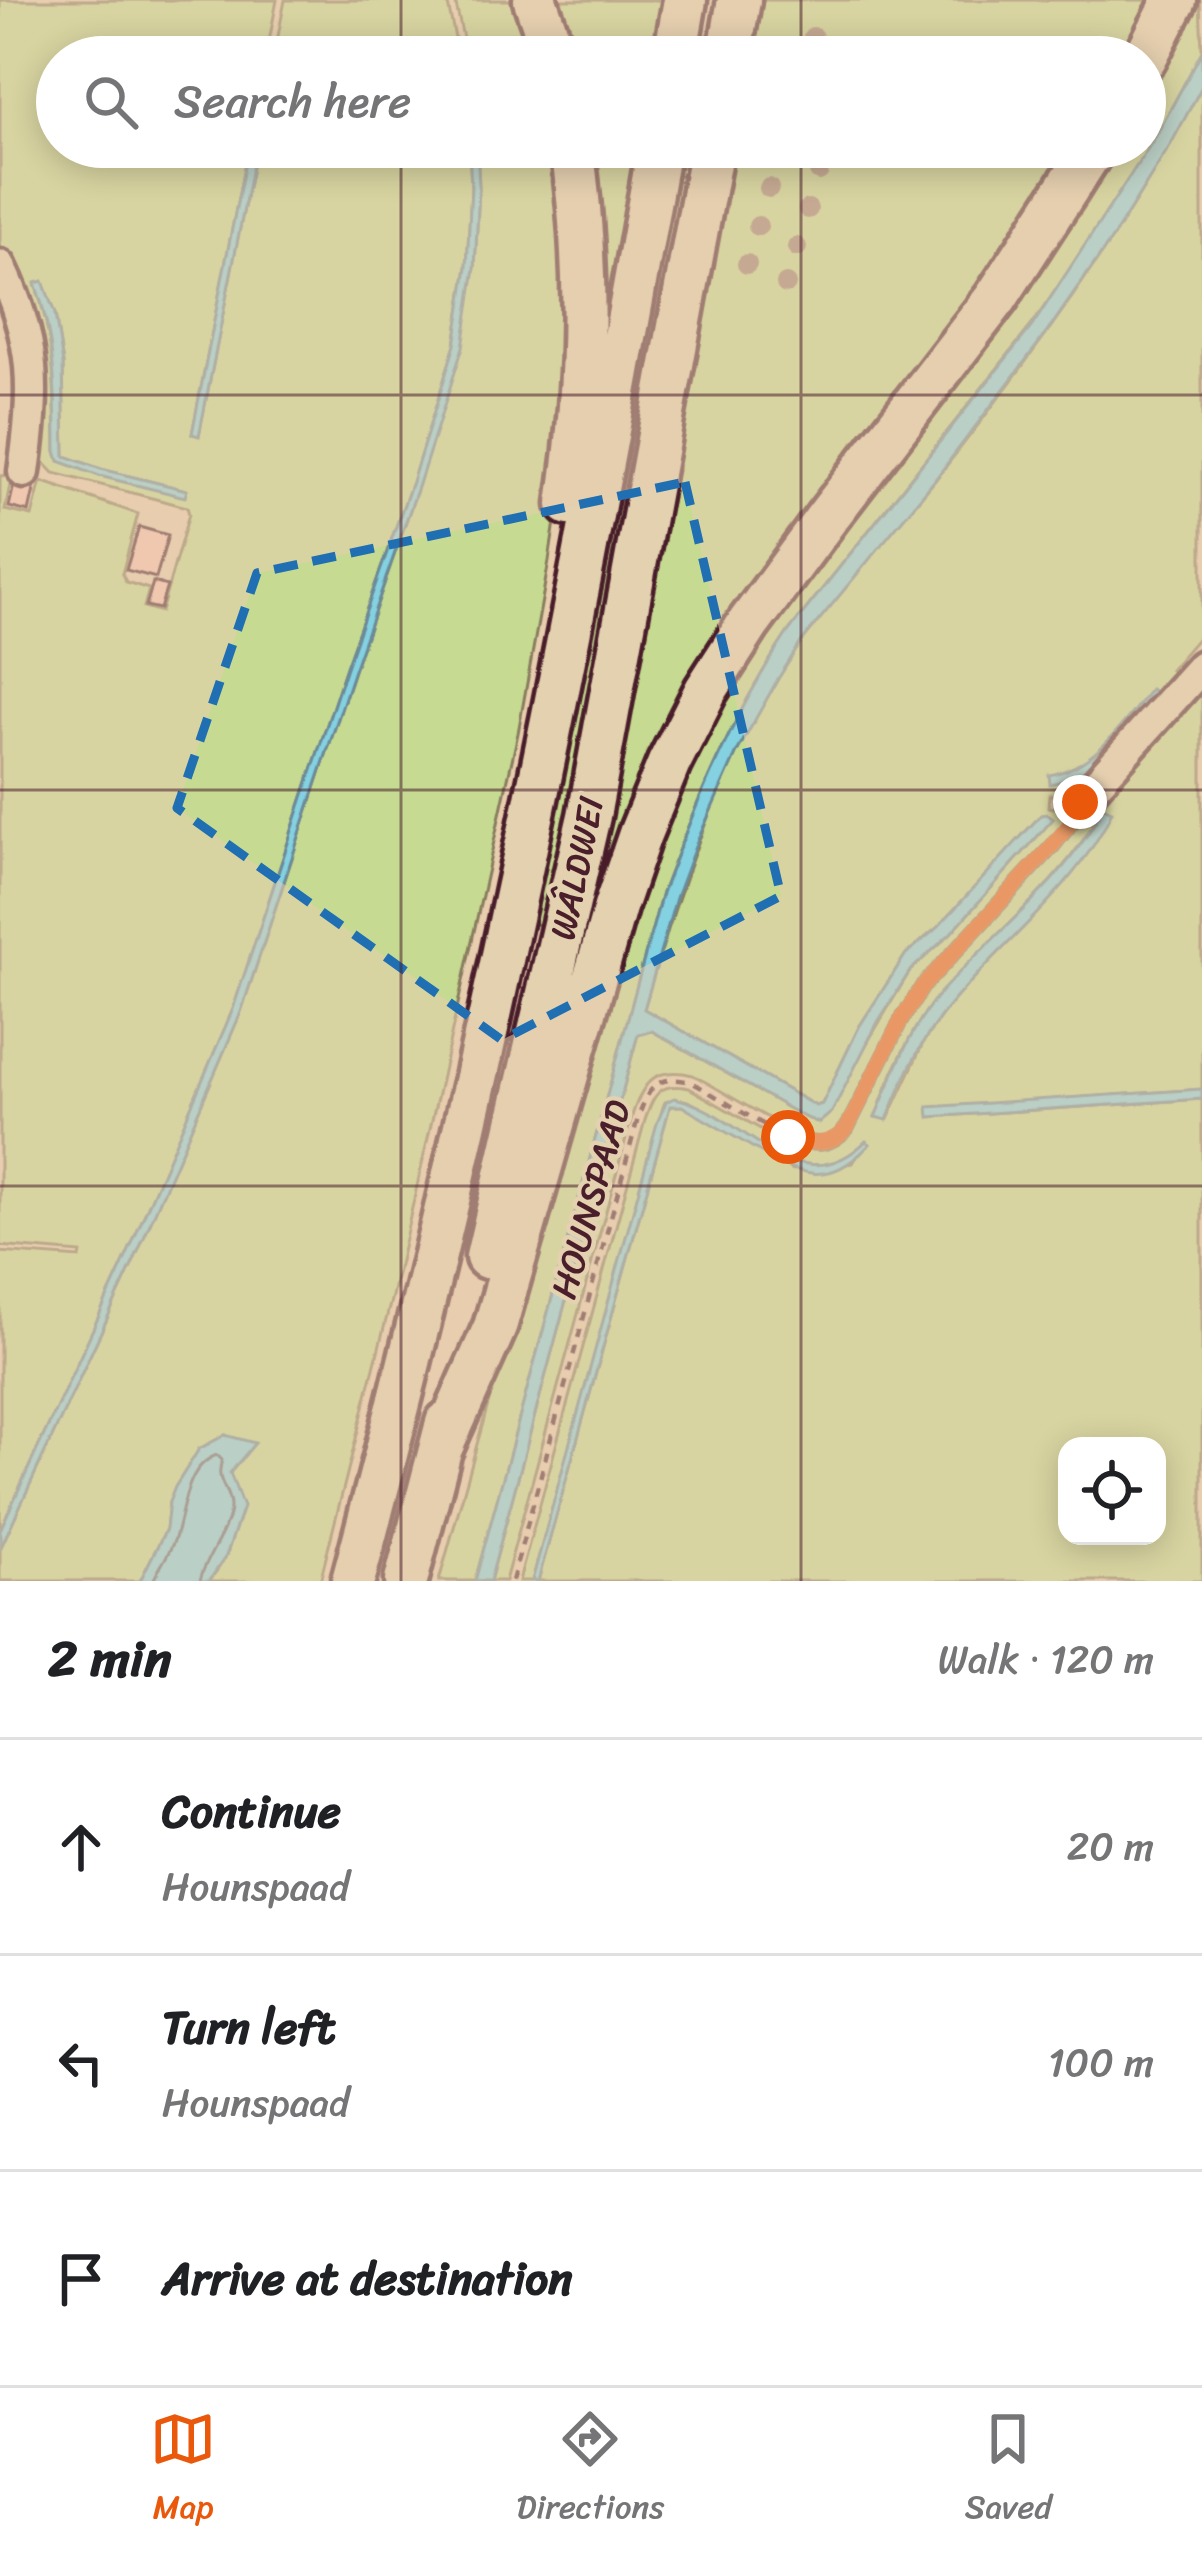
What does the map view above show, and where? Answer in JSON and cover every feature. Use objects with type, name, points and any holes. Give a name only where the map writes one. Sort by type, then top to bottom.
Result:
[{"type":"highway","points":[[535,0],[547,36]]},
{"type":"highway","points":[[679,36],[685,0]]},
{"type":"highway","points":[[733,36],[739,0]]},
{"type":"highway","points":[[1156,36],[1175,0]]},
{"type":"highway","points":[[552,728],[554,598],[584,362],[582,217],[575,168]]},
{"type":"highway","name":"WÂLDWEI","points":[[353,1581],[465,1131],[552,728],[655,168]]},
{"type":"highway","name":"WÂLDWEI","points":[[406,1581],[589,815],[708,168]]},
{"type":"highway","points":[[441,1448],[495,1327],[608,930],[669,764],[706,690],[749,623],[996,298],[1080,168]]},
{"type":"street","points":[[0,266],[22,317],[30,354],[31,420],[24,472]]},
{"type":"street","points":[[1080,802],[1202,666]]},
{"type":"path","name":"HOUNSPAAD","points":[[512,1581],[638,1118],[651,1088],[675,1078],[691,1082],[788,1137],[826,1144],[839,1137],[922,987],[1052,846],[1074,819],[1080,802]]},
{"type":"highlighted area","points":[[685,482],[781,896],[502,1040],[177,808],[257,573]]},
{"type":"green space","points":[[0,0],[277,0],[270,36],[36,36],[36,168],[244,168],[192,434],[199,435],[252,168],[470,168],[467,267],[455,345],[233,1009],[124,1262],[0,1530],[0,1252],[80,1258],[81,1253],[0,1246],[0,476],[12,475],[5,510],[32,516],[41,481],[138,514],[122,574],[126,582],[149,589],[144,607],[161,612],[189,514],[187,507],[54,473],[40,458],[0,255]],"holes":[[[35,284],[55,314],[63,364],[65,456],[186,490],[59,461],[50,346]]]},
{"type":"green space","points":[[285,0],[447,0],[455,36],[278,36]]},
{"type":"green space","points":[[455,0],[525,0],[537,36],[463,36]]},
{"type":"green space","points":[[544,0],[661,0],[656,36],[555,36]]},
{"type":"green space","points":[[759,0],[1164,0],[1146,36],[752,36]]},
{"type":"green space","points":[[1200,0],[1202,51],[1166,118],[1166,65]]},
{"type":"green space","points":[[1202,86],[1202,633],[1170,670],[1175,674],[1202,644],[1202,658],[1080,788],[1049,795],[1048,807],[1060,809],[1065,822],[917,982],[833,1132],[814,1136],[798,1131],[693,1075],[669,1073],[646,1085],[632,1116],[505,1581],[490,1581],[638,1034],[652,1031],[820,1122],[910,971],[951,933],[1053,819],[1041,815],[937,928],[906,954],[859,1027],[822,1104],[816,1106],[644,1009],[708,818],[774,683],[817,620],[936,479],[1044,337],[1155,168],[1166,168],[1166,150]]},
{"type":"green space","points":[[478,168],[565,168],[572,218],[562,476],[518,733],[392,1296],[320,1581],[209,1581],[226,1556],[232,1529],[225,1435],[199,1449],[169,1502],[166,1529],[140,1581],[0,1581],[0,1549],[133,1263],[241,1012],[419,484],[475,268]]},
{"type":"green space","points":[[582,168],[635,168],[615,290],[594,287]]},
{"type":"green space","points":[[673,168],[692,168],[606,634],[544,926],[530,923]]},
{"type":"green space","points":[[728,168],[1068,168],[858,455],[598,929],[583,925],[653,590]]},
{"type":"green space","points":[[1108,168],[1136,168],[1031,326],[788,632],[718,759],[662,893],[475,1581],[439,1581],[604,987],[653,841],[742,663],[999,330]]},
{"type":"green space","points":[[1202,675],[1202,1089],[928,1108],[930,1117],[1202,1099],[1202,1581],[538,1581],[670,1106],[682,1106],[793,1170],[853,1163],[866,1141],[828,1164],[809,1164],[773,1152],[697,1105],[679,1100],[665,1102],[663,1107],[532,1581],[519,1581],[655,1097],[671,1087],[689,1088],[785,1143],[813,1150],[837,1145],[853,1132],[928,991],[1080,823],[1086,804]],"holes":[[[1102,808],[1077,867],[947,1007],[924,1041],[888,1119],[876,1117],[902,1053],[929,1007],[1049,883]]]},
{"type":"water","points":[[1202,51],[1202,86],[1166,152],[1166,118]]},
{"type":"water","points":[[244,168],[252,168],[199,436],[192,434]]},
{"type":"water","points":[[470,168],[478,168],[475,268],[463,347],[241,1012],[133,1263],[0,1549],[0,1530],[124,1262],[233,1009],[455,345],[467,267]]},
{"type":"water","points":[[1135,168],[1156,168],[1045,335],[934,481],[802,641],[778,679],[737,752],[696,844],[644,1009],[816,1106],[822,1104],[859,1027],[906,954],[937,928],[1041,815],[1053,819],[951,933],[910,971],[832,1112],[819,1123],[652,1031],[638,1034],[490,1581],[475,1581],[662,893],[688,826],[750,694],[788,632],[1032,326]]},
{"type":"water","points":[[43,281],[55,314],[63,364],[65,456],[187,490],[185,497],[59,461],[50,345],[35,283]]},
{"type":"water","points":[[1151,689],[1157,694],[1111,749],[1083,771],[1050,784],[1049,775],[1081,763],[1107,742]]},
{"type":"water","points":[[1103,807],[1112,811],[1081,863],[940,1018],[914,1060],[887,1120],[875,1117],[929,1007],[1050,883]]},
{"type":"water","points":[[1202,1089],[1202,1099],[929,1117],[928,1107]]},
{"type":"water","points":[[674,1098],[699,1106],[793,1161],[817,1165],[841,1159],[866,1141],[870,1144],[839,1169],[810,1173],[781,1163],[682,1106],[670,1106],[538,1581],[532,1581],[657,1123],[666,1102]]},
{"type":"water","points":[[225,1435],[255,1443],[230,1473],[243,1507],[226,1556],[209,1581],[140,1581],[166,1529],[175,1487],[199,1449]]},
{"type":"building","points":[[15,480],[35,485],[29,512],[9,507]]},
{"type":"building","points":[[139,527],[168,535],[156,578],[126,570]]},
{"type":"building","points":[[153,582],[167,586],[160,609],[146,606]]},
{"type":"route","points":[[788,1137],[826,1144],[847,1128],[922,987],[1052,846],[1074,819],[1080,802]]}]
